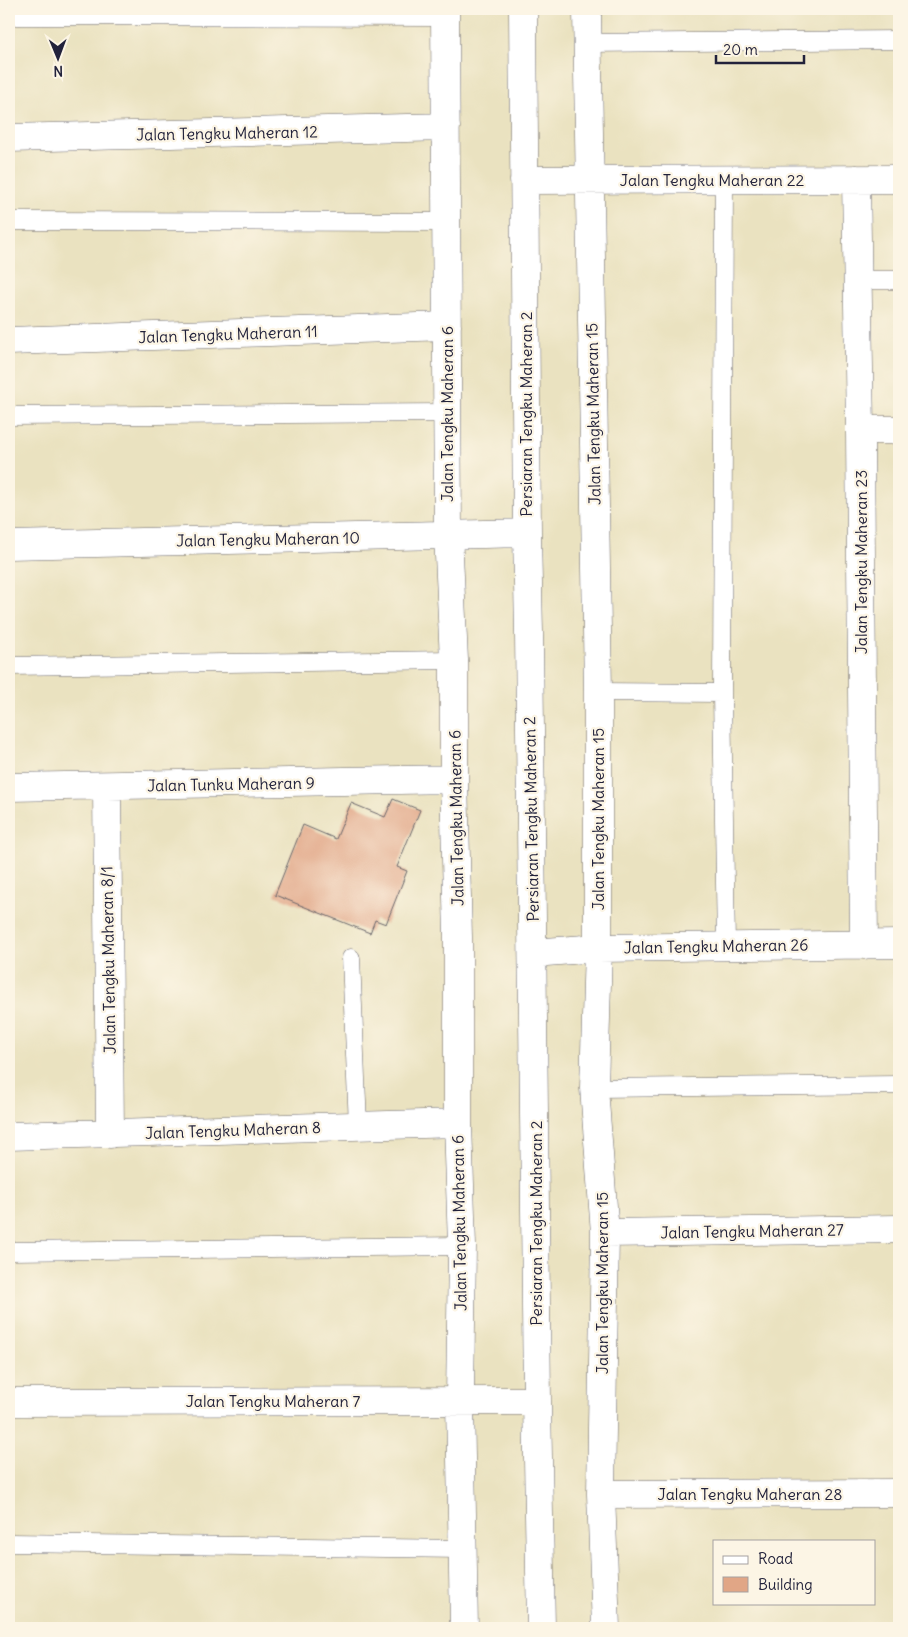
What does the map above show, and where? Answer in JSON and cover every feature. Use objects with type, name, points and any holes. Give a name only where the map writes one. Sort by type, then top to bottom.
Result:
[{"type":"street","name":"Persiaran Tengku Maheran 2","points":[[523,9],[527,533],[541,1628]]},
{"type":"street","name":"Jalan Tengku Maheran 15","points":[[587,9],[598,692],[598,948],[594,1088],[604,1233],[601,1494],[606,1628]]},
{"type":"street","name":"Jalan Tengku Maheran 6","points":[[446,13],[448,534],[454,660],[454,779],[458,937],[458,1123],[462,1246],[460,1401],[464,1628]]},
{"type":"street","name":"Jalan Tengku Maheran 12","points":[[9,138],[446,127]]},
{"type":"street","name":"Jalan Tengku Maheran 23","points":[[856,179],[864,944]]},
{"type":"street","name":"Jalan Tengku Maheran 22","points":[[524,180],[899,179]]},
{"type":"street","name":"Jalan Tengku Maheran 11","points":[[9,341],[447,326]]},
{"type":"street","points":[[860,430],[899,430]]},
{"type":"street","name":"Jalan Tengku Maheran 10","points":[[9,545],[527,533]]},
{"type":"street","name":"Jalan Tunku Maheran 9","points":[[9,787],[454,779]]},
{"type":"street","name":"Jalan Tengku Maheran 8/1","points":[[107,786],[110,1134]]},
{"type":"street","name":"Jalan Tengku Maheran 26","points":[[533,953],[598,948],[899,944]]},
{"type":"street","name":"Jalan Tengku Maheran 8","points":[[9,1136],[458,1123]]},
{"type":"street","name":"Jalan Tengku Maheran 27","points":[[604,1233],[899,1229]]},
{"type":"street","name":"Jalan Tengku Maheran 7","points":[[9,1402],[537,1401]]},
{"type":"street","name":"Jalan Tengku Maheran 28","points":[[601,1494],[899,1493]]},
{"type":"lane","points":[[9,16],[446,13]]},
{"type":"lane","points":[[587,43],[899,40]]},
{"type":"lane","points":[[724,180],[722,693],[726,946]]},
{"type":"lane","points":[[9,220],[447,222]]},
{"type":"lane","points":[[858,280],[899,280]]},
{"type":"lane","points":[[9,416],[447,413]]},
{"type":"lane","points":[[9,666],[454,660]]},
{"type":"lane","points":[[598,692],[722,693]]},
{"type":"lane","points":[[351,958],[358,1126]]},
{"type":"lane","points":[[594,1088],[899,1085]]},
{"type":"lane","points":[[9,1250],[462,1246]]},
{"type":"lane","points":[[9,1543],[463,1549]]},
{"type":"building","points":[[393,799],[420,810],[397,867],[407,871],[386,924],[375,920],[370,933],[275,895],[303,825],[336,839],[351,803],[385,817]]}]
